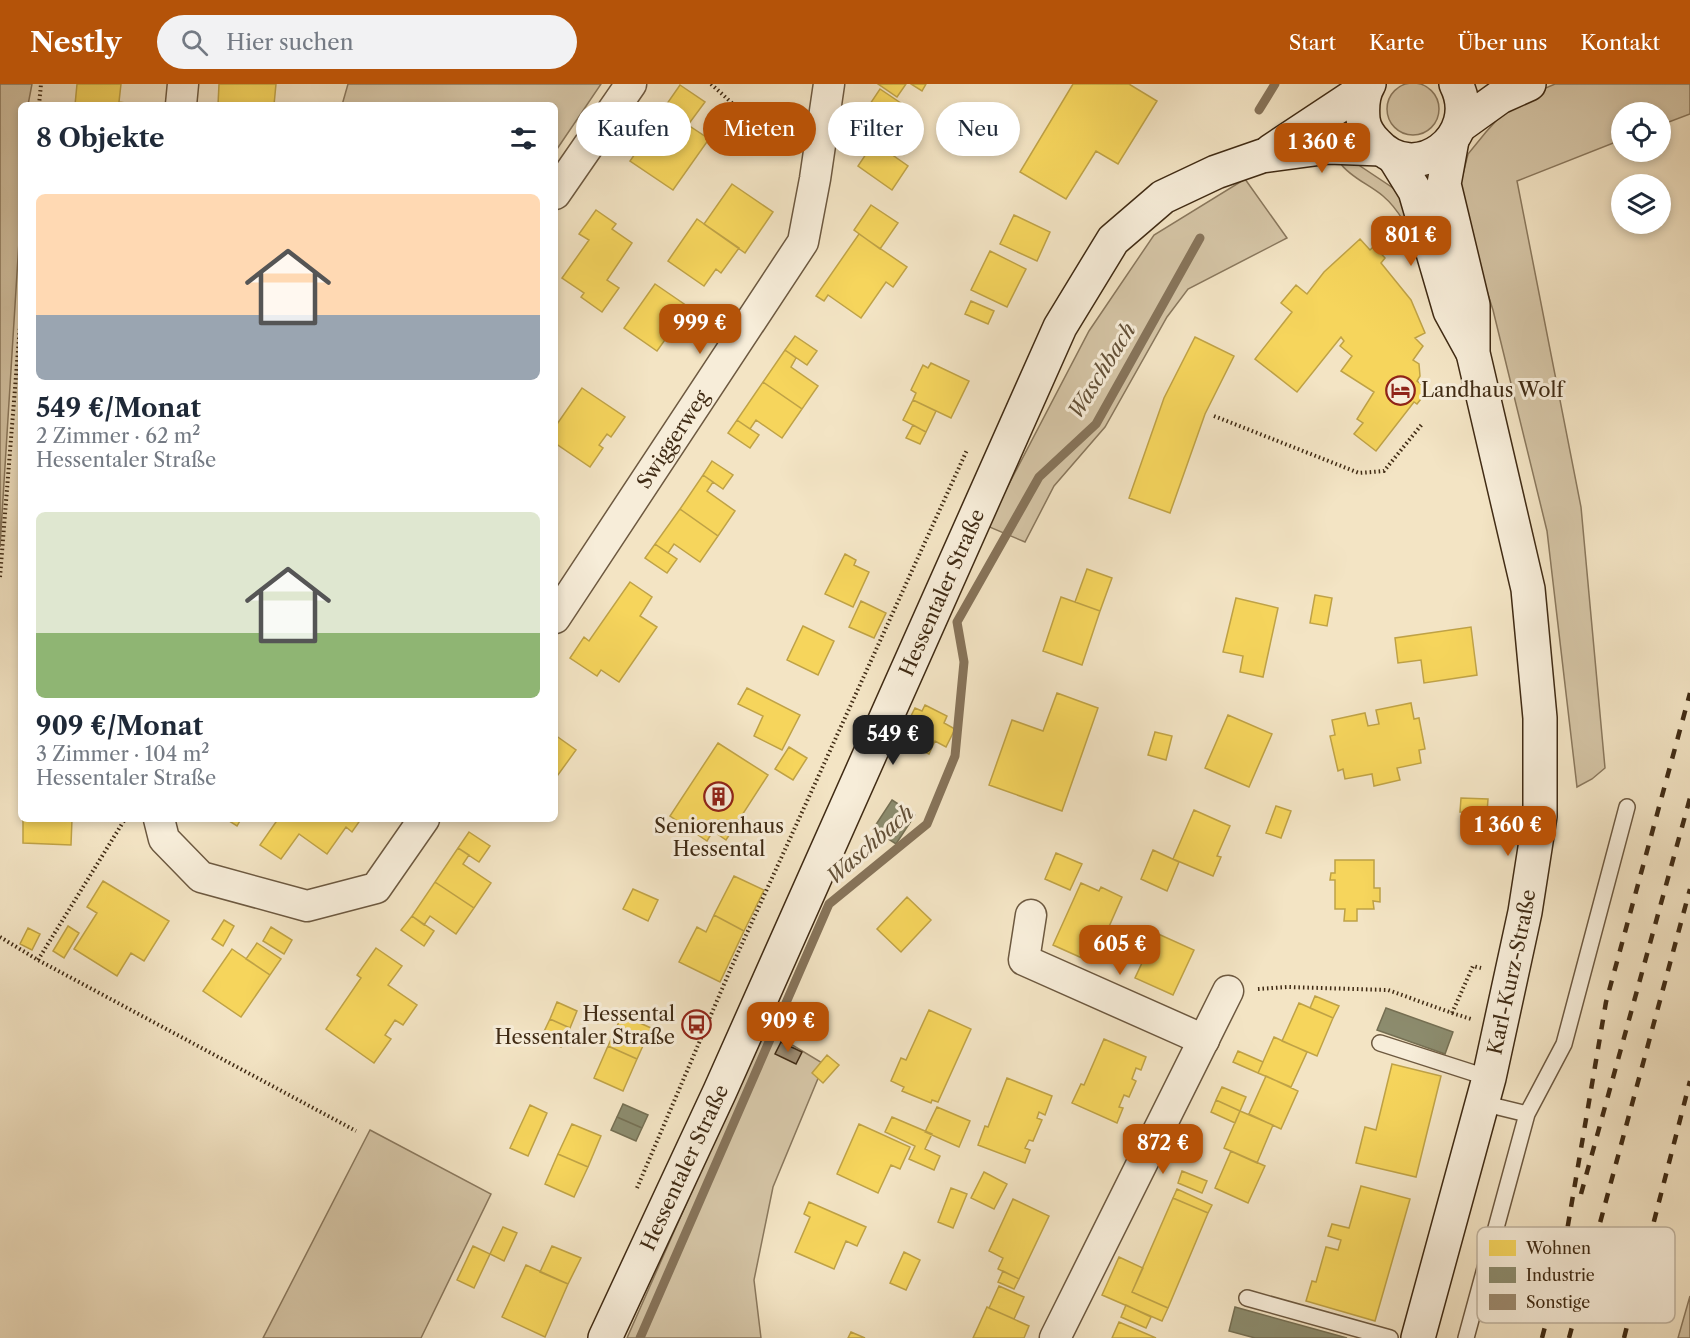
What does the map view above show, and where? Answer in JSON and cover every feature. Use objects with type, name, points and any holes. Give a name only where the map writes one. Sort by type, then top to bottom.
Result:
[{"type":"main road","name":"Karl-Kurz-Straße","points":[[1418,1338],[1486,1090],[1525,912],[1540,816],[1540,718],[1528,589],[1473,353],[1473,305],[1444,184],[1463,109],[1456,84]]},
{"type":"main road","name":"Hessentaler Straße","points":[[605,1338],[720,1091],[1060,327],[1113,240],[1163,197],[1216,172],[1262,156],[1329,147],[1387,153],[1409,160],[1425,158],[1440,152],[1456,133],[1500,97],[1529,84]]},
{"type":"main road","name":"Karl-Kurz-Straße","points":[[1368,86],[1362,106],[1364,124],[1370,137],[1387,153],[1415,191],[1450,310],[1473,353]]},
{"type":"main road","name":"Hessentaler Straße","points":[[1262,156],[1368,86]]},
{"type":"street","points":[[181,102],[183,84]]},
{"type":"street","points":[[558,190],[631,84]]},
{"type":"street","name":"Swiggerweg","points":[[558,613],[803,242],[829,84]]},
{"type":"street","points":[[160,822],[164,839],[201,877],[307,906],[376,888],[422,822]]},
{"type":"street","points":[[1031,915],[1024,960],[1203,1040]]},
{"type":"street","points":[[1055,1338],[1228,991]]},
{"type":"lane","points":[[1496,1227],[1527,1114],[1564,1044],[1627,807]]},
{"type":"lane","points":[[1380,1043],[1486,1090],[1527,1114]]},
{"type":"lane","points":[[1247,1298],[1390,1338]]},
{"type":"lane","points":[[1466,1338],[1477,1298]]},
{"type":"path","points":[[39,102],[41,84]]},
{"type":"path","points":[[711,84],[815,179]]},
{"type":"path","points":[[0,577],[18,351]]},
{"type":"path","points":[[1214,416],[1359,472],[1384,471],[1423,423]]},
{"type":"path","points":[[38,960],[123,822]]},
{"type":"path","points":[[0,937],[38,960],[356,1131]]},
{"type":"path","points":[[1228,991],[1287,987],[1388,990],[1452,1013],[1473,966],[1511,976]]},
{"type":"shaded area","points":[[1408,83],[1418,83],[1427,87],[1435,95],[1439,109],[1435,123],[1427,131],[1418,135],[1408,135],[1399,131],[1391,123],[1387,114],[1387,104],[1391,95],[1399,87]]},
{"type":"shaded area","points":[[0,84],[32,84],[29,102],[18,102],[18,257],[0,547]]},
{"type":"shaded area","points":[[348,84],[601,84],[589,102],[576,102],[576,121],[558,148],[558,102],[343,102]]},
{"type":"shaded area","points":[[1555,84],[1690,84],[1690,114],[1671,121],[1671,102],[1611,102],[1611,144],[1517,181],[1581,507],[1605,768],[1592,779],[1577,787],[1547,531],[1493,310],[1457,198],[1468,154],[1513,102]]},
{"type":"shaded area","points":[[1341,164],[1357,164],[1402,194],[1423,261],[1396,210],[1378,192]]},
{"type":"shaded area","points":[[1245,179],[1287,238],[1188,289],[1167,317],[1105,427],[1054,486],[1025,542],[987,526],[1089,331],[1154,235]]},
{"type":"shaded area","points":[[764,1028],[824,1064],[773,1187],[754,1280],[761,1338],[627,1338]]},
{"type":"shaded area","points":[[370,1130],[491,1194],[421,1338],[263,1338]]},
{"type":"shaded area","points":[[1690,1296],[1690,1338],[1678,1338]]},
{"type":"building: Wohnen","points":[[77,84],[121,84],[119,102],[75,102]]},
{"type":"building: Wohnen","points":[[219,84],[276,84],[274,102],[218,102]]},
{"type":"building: Wohnen","points":[[878,84],[906,84],[897,97]]},
{"type":"building: Wohnen","points":[[911,84],[926,84],[922,91]]},
{"type":"building: Wohnen","points":[[1073,84],[1129,84],[1157,101],[1118,164],[1096,151],[1066,199],[1020,172]]},
{"type":"building: Wohnen","points":[[680,85],[705,102],[691,121],[691,102],[668,102]]},
{"type":"building: Wohnen","points":[[880,89],[899,102],[871,102]]},
{"type":"building: Wohnen","points":[[691,127],[703,135],[703,148],[673,190],[630,161],[633,156],[691,156]]},
{"type":"building: Wohnen","points":[[865,156],[894,156],[908,166],[892,190],[858,166]]},
{"type":"building: Wohnen","points":[[732,184],[773,212],[745,253],[704,224]]},
{"type":"building: Wohnen","points":[[871,205],[898,223],[880,249],[854,230]]},
{"type":"building: Wohnen","points":[[596,210],[616,224],[612,229],[632,243],[607,280],[619,288],[602,312],[581,297],[584,293],[562,278],[589,240],[579,234]]},
{"type":"building: Wohnen","points":[[1014,215],[1050,232],[1037,261],[1000,244]]},
{"type":"building: Wohnen","points":[[697,219],[739,248],[721,273],[716,269],[704,286],[668,261]]},
{"type":"building: Wohnen","points":[[859,234],[907,267],[893,287],[886,282],[861,318],[828,295],[824,301],[816,296]]},
{"type":"building: Wohnen","points":[[1360,239],[1370,250],[1374,246],[1385,258],[1381,263],[1411,300],[1425,333],[1415,338],[1423,346],[1413,360],[1419,364],[1420,376],[1417,381],[1428,390],[1417,404],[1414,402],[1376,451],[1354,434],[1363,423],[1357,419],[1374,392],[1341,371],[1352,356],[1340,346],[1344,341],[1341,337],[1297,392],[1255,359],[1292,312],[1281,303],[1296,285],[1307,294],[1324,272]]},
{"type":"building: Wohnen","points":[[990,251],[1026,269],[1007,307],[971,290]]},
{"type":"building: Wohnen","points":[[655,284],[706,319],[695,335],[677,323],[657,351],[624,328]]},
{"type":"building: Wohnen","points":[[971,301],[994,311],[988,324],[965,314]]},
{"type":"building: Wohnen","points":[[795,336],[817,351],[807,365],[785,350]]},
{"type":"building: Wohnen","points":[[1195,337],[1234,356],[1205,414],[1170,513],[1129,498],[1164,398]]},
{"type":"building: Wohnen","points":[[785,350],[796,358],[791,367],[818,386],[802,409],[763,382]]},
{"type":"building: Wohnen","points":[[931,363],[969,381],[951,418],[913,400],[916,393],[911,390],[923,365],[928,368]]},
{"type":"building: Wohnen","points":[[763,382],[802,409],[782,438],[756,420],[750,429],[737,420]]},
{"type":"building: Wohnen","points":[[582,388],[625,417],[611,437],[607,434],[599,445],[603,448],[590,467],[558,445],[558,423]]},
{"type":"building: Wohnen","points":[[913,400],[936,411],[926,432],[903,420]]},
{"type":"building: Wohnen","points":[[737,420],[759,435],[750,448],[728,433]]},
{"type":"building: Wohnen","points":[[913,425],[926,432],[920,444],[906,438]]},
{"type":"building: Wohnen","points":[[712,461],[733,475],[723,489],[703,475]]},
{"type":"building: Wohnen","points":[[703,475],[713,482],[707,491],[735,511],[718,536],[680,509]]},
{"type":"building: Wohnen","points":[[680,509],[718,536],[700,562],[674,544],[668,553],[655,544]]},
{"type":"building: Wohnen","points":[[655,544],[677,559],[667,573],[645,558]]},
{"type":"building: Wohnen","points":[[845,554],[856,560],[854,565],[869,572],[853,607],[825,594]]},
{"type":"building: Wohnen","points":[[1087,569],[1112,578],[1100,611],[1075,602]]},
{"type":"building: Wohnen","points":[[630,582],[652,597],[640,616],[657,627],[619,682],[601,670],[597,676],[570,658],[584,637],[589,641]]},
{"type":"building: Wohnen","points":[[1315,595],[1332,598],[1327,626],[1310,623]]},
{"type":"building: Wohnen","points":[[1061,597],[1100,611],[1082,665],[1043,651]]},
{"type":"building: Wohnen","points":[[1236,598],[1278,608],[1263,677],[1240,672],[1243,656],[1223,652]]},
{"type":"building: Wohnen","points":[[861,601],[886,613],[874,638],[849,627]]},
{"type":"building: Wohnen","points":[[803,626],[834,641],[818,675],[787,660]]},
{"type":"building: Wohnen","points":[[1471,627],[1477,675],[1424,683],[1421,660],[1398,663],[1395,638]]},
{"type":"building: Wohnen","points":[[747,688],[800,715],[782,750],[754,736],[763,716],[738,704]]},
{"type":"building: Wohnen","points":[[1057,693],[1098,708],[1062,811],[989,785],[1012,720],[1043,731]]},
{"type":"building: Wohnen","points":[[1411,703],[1414,719],[1419,718],[1425,749],[1419,750],[1421,763],[1397,768],[1400,780],[1374,786],[1372,774],[1345,779],[1343,769],[1338,771],[1330,736],[1335,735],[1332,720],[1365,713],[1368,726],[1379,724],[1376,710]]},
{"type":"building: Wohnen","points":[[925,705],[947,716],[944,723],[955,729],[946,747],[935,741],[929,754],[899,740],[915,708],[922,711]]},
{"type":"building: Wohnen","points":[[1228,715],[1272,734],[1249,787],[1205,768]]},
{"type":"building: Wohnen","points":[[1155,732],[1172,736],[1166,760],[1148,755]]},
{"type":"building: Wohnen","points":[[558,737],[576,750],[558,775]]},
{"type":"building: Wohnen","name":"Seniorenhaus Hessental","points":[[718,743],[768,775],[726,840],[713,831],[707,841],[670,816]]},
{"type":"building: Wohnen","points":[[789,747],[807,758],[793,780],[775,769]]},
{"type":"building: Wohnen","points":[[1461,798],[1488,799],[1487,813],[1460,812]]},
{"type":"building: Wohnen","points":[[1276,806],[1291,811],[1281,838],[1266,833]]},
{"type":"building: Wohnen","points":[[1194,810],[1230,826],[1217,856],[1221,857],[1213,876],[1173,859]]},
{"type":"building: Wohnen","points":[[23,822],[72,822],[71,845],[23,843]]},
{"type":"building: Wohnen","points":[[276,822],[359,822],[352,832],[346,827],[327,854],[299,834],[281,859],[260,845]]},
{"type":"building: Wohnen","points":[[469,832],[490,846],[479,862],[458,848]]},
{"type":"building: Wohnen","points":[[458,848],[469,855],[463,864],[491,883],[474,908],[435,882]]},
{"type":"building: Wohnen","points":[[1153,850],[1179,862],[1167,891],[1141,879]]},
{"type":"building: Wohnen","points":[[1056,853],[1082,864],[1070,890],[1045,879]]},
{"type":"building: Wohnen","points":[[1335,860],[1374,860],[1374,888],[1380,888],[1380,902],[1373,901],[1374,909],[1357,909],[1357,921],[1344,921],[1345,909],[1335,909],[1335,880],[1330,880],[1331,873],[1335,873]]},
{"type":"building: Wohnen","points":[[734,876],[764,890],[744,931],[714,915]]},
{"type":"building: Wohnen","points":[[103,881],[169,921],[144,961],[131,953],[117,976],[74,949],[97,913],[87,907]]},
{"type":"building: Wohnen","points":[[435,882],[474,908],[456,934],[430,916],[424,925],[412,916]]},
{"type":"building: Wohnen","points":[[1081,883],[1099,891],[1101,887],[1122,897],[1093,963],[1053,945]]},
{"type":"building: Wohnen","points":[[633,889],[658,900],[648,921],[623,909]]},
{"type":"building: Wohnen","points":[[907,897],[931,920],[901,952],[877,929]]},
{"type":"building: Wohnen","points":[[714,915],[744,931],[720,982],[679,962],[697,927],[706,932]]},
{"type":"building: Wohnen","points":[[412,916],[434,931],[424,946],[401,930]]},
{"type":"building: Wohnen","points":[[224,920],[234,926],[223,946],[212,939]]},
{"type":"building: Wohnen","points":[[68,926],[79,933],[64,958],[53,951]]},
{"type":"building: Wohnen","points":[[271,927],[292,940],[284,954],[263,941]]},
{"type":"building: Wohnen","points":[[28,928],[40,934],[32,950],[20,944]]},
{"type":"building: Wohnen","points":[[1156,933],[1194,950],[1173,995],[1135,978]]},
{"type":"building: Wohnen","points":[[257,943],[281,959],[270,975],[246,959]]},
{"type":"building: Wohnen","points":[[376,948],[402,966],[388,985],[417,1005],[403,1025],[395,1020],[385,1035],[391,1039],[374,1063],[326,1029],[361,978],[357,975]]},
{"type":"building: Wohnen","points":[[232,949],[270,975],[241,1017],[203,991]]},
{"type":"building: Wohnen","points":[[1315,996],[1339,1006],[1333,1018],[1310,1008]]},
{"type":"building: Wohnen","points":[[557,1002],[577,1011],[570,1028],[550,1019]]},
{"type":"building: Wohnen","points":[[1299,1003],[1333,1018],[1317,1056],[1282,1041]]},
{"type":"building: Wohnen","points":[[929,1010],[971,1029],[938,1102],[932,1100],[931,1103],[902,1091],[904,1087],[891,1081],[901,1058],[906,1060]]},
{"type":"building: Wohnen","points":[[622,1015],[651,1028],[637,1059],[608,1046]]},
{"type":"building: Wohnen","points":[[550,1019],[570,1028],[561,1047],[541,1038]]},
{"type":"building: Wohnen","points":[[1274,1037],[1307,1052],[1291,1087],[1258,1073]]},
{"type":"building: Wohnen","points":[[1104,1039],[1146,1057],[1141,1070],[1136,1068],[1132,1079],[1136,1081],[1129,1097],[1124,1095],[1119,1107],[1123,1108],[1117,1123],[1072,1103],[1081,1084],[1084,1085]]},
{"type":"building: Wohnen","points":[[608,1046],[637,1059],[623,1091],[594,1078]]},
{"type":"building: Wohnen","points":[[1238,1051],[1263,1062],[1258,1073],[1233,1062]]},
{"type":"building: Wohnen","points":[[827,1055],[839,1065],[823,1083],[812,1073]]},
{"type":"building: Wohnen","points":[[1392,1064],[1441,1076],[1416,1177],[1356,1163],[1365,1127],[1376,1130]]},
{"type":"building: Wohnen","points":[[1266,1076],[1298,1091],[1281,1129],[1249,1114]]},
{"type":"building: Wohnen","points":[[1007,1078],[1052,1096],[1045,1115],[1039,1112],[1037,1118],[1042,1120],[1033,1141],[1029,1140],[1025,1148],[1030,1150],[1025,1163],[978,1145],[985,1126],[988,1127]]},
{"type":"building: Wohnen","points":[[1222,1087],[1246,1097],[1240,1111],[1216,1100]]},
{"type":"building: Wohnen","points":[[1216,1100],[1240,1111],[1235,1123],[1211,1112]]},
{"type":"building: Wohnen","points":[[530,1105],[547,1113],[528,1156],[510,1148]]},
{"type":"building: Wohnen","points":[[937,1107],[970,1121],[959,1147],[925,1132]]},
{"type":"building: Wohnen","points":[[1240,1111],[1273,1125],[1257,1163],[1224,1148]]},
{"type":"building: Wohnen","points":[[892,1117],[932,1134],[925,1149],[940,1156],[934,1170],[909,1159],[915,1146],[885,1132]]},
{"type":"building: Wohnen","points":[[572,1124],[601,1136],[588,1167],[558,1154]]},
{"type":"building: Wohnen","points":[[859,1124],[910,1147],[900,1169],[891,1165],[878,1193],[837,1174]]},
{"type":"building: Wohnen","points":[[1231,1151],[1265,1166],[1248,1203],[1215,1188]]},
{"type":"building: Wohnen","points":[[558,1154],[588,1167],[574,1197],[545,1184]]},
{"type":"building: Wohnen","points":[[1182,1171],[1207,1181],[1202,1193],[1178,1183]]},
{"type":"building: Wohnen","points":[[984,1172],[1007,1184],[994,1209],[971,1198]]},
{"type":"building: Wohnen","points":[[1361,1186],[1410,1199],[1375,1321],[1306,1301],[1312,1281],[1316,1282],[1326,1247],[1338,1250],[1341,1240],[1328,1236],[1332,1224],[1349,1228]]},
{"type":"building: Wohnen","points":[[951,1188],[967,1194],[953,1228],[938,1222]]},
{"type":"building: Wohnen","points":[[1177,1189],[1212,1205],[1208,1213],[1173,1198]]},
{"type":"building: Wohnen","points":[[1173,1198],[1208,1213],[1168,1308],[1132,1292]]},
{"type":"building: Wohnen","points":[[1013,1199],[1049,1216],[1019,1279],[998,1269],[1003,1258],[989,1251]]},
{"type":"building: Wohnen","points":[[809,1202],[866,1227],[857,1246],[846,1241],[834,1269],[795,1252],[810,1217],[804,1214]]},
{"type":"building: Wohnen","points":[[503,1227],[517,1233],[504,1261],[490,1254]]},
{"type":"building: Wohnen","points":[[473,1246],[490,1254],[474,1288],[457,1280]]},
{"type":"building: Wohnen","points":[[552,1246],[581,1258],[568,1284],[540,1272]]},
{"type":"building: Wohnen","points":[[904,1252],[920,1260],[906,1290],[890,1283]]},
{"type":"building: Wohnen","points":[[1119,1257],[1143,1268],[1132,1292],[1168,1308],[1162,1321],[1102,1295]]},
{"type":"building: Wohnen","points":[[526,1265],[568,1284],[545,1337],[502,1317]]},
{"type":"building: Wohnen","points":[[1003,1271],[1019,1279],[1014,1289],[998,1282]]},
{"type":"building: Wohnen","points":[[999,1286],[1024,1297],[1014,1319],[989,1308]]},
{"type":"building: Wohnen","points":[[1126,1305],[1151,1317],[1146,1328],[1121,1317]]},
{"type":"building: Wohnen","points":[[987,1307],[1029,1326],[1024,1338],[973,1338]]},
{"type":"building: Wohnen","points":[[1119,1322],[1156,1338],[1112,1338]]},
{"type":"building: Wohnen","points":[[851,1332],[865,1338],[848,1338]]},
{"type":"building: Industrie","points":[[892,800],[915,815],[896,844],[873,829]]},
{"type":"building: Industrie","points":[[1386,1008],[1453,1032],[1445,1054],[1377,1030]]},
{"type":"building: Industrie","points":[[623,1104],[648,1115],[642,1128],[617,1117]]},
{"type":"building: Industrie","points":[[617,1117],[642,1128],[636,1141],[611,1130]]},
{"type":"building: Industrie","points":[[1235,1307],[1347,1338],[1255,1338],[1229,1331]]},
{"type":"building: Sonstige","points":[[781,1042],[802,1052],[796,1064],[775,1054]]},
{"type":"waterway","name":"Waschbach","points":[[1259,110],[1275,84]]},
{"type":"waterway","name":"Waschbach","points":[[640,1338],[829,904],[927,824],[955,756],[964,662],[957,622],[1039,477],[1096,424],[1200,238]]},
{"type":"railway","points":[[1568,1227],[1606,1002],[1690,693]]},
{"type":"railway","points":[[1581,1194],[1690,798]]},
{"type":"railway","points":[[1599,1227],[1690,889]]},
{"type":"railway","points":[[1653,1227],[1690,1081]]},
{"type":"railway","points":[[1542,1338],[1546,1323]]},
{"type":"railway","points":[[1569,1338],[1573,1323]]},
{"type":"railway","points":[[1624,1338],[1628,1323]]},
{"type":"place","name":"Landhaus Wolf","points":[[1400,390]]},
{"type":"place","name":"Seniorenhaus Hessental","points":[[719,796]]},
{"type":"place","name":"Hessental Hessentaler Straße","points":[[696,1025]]}]
